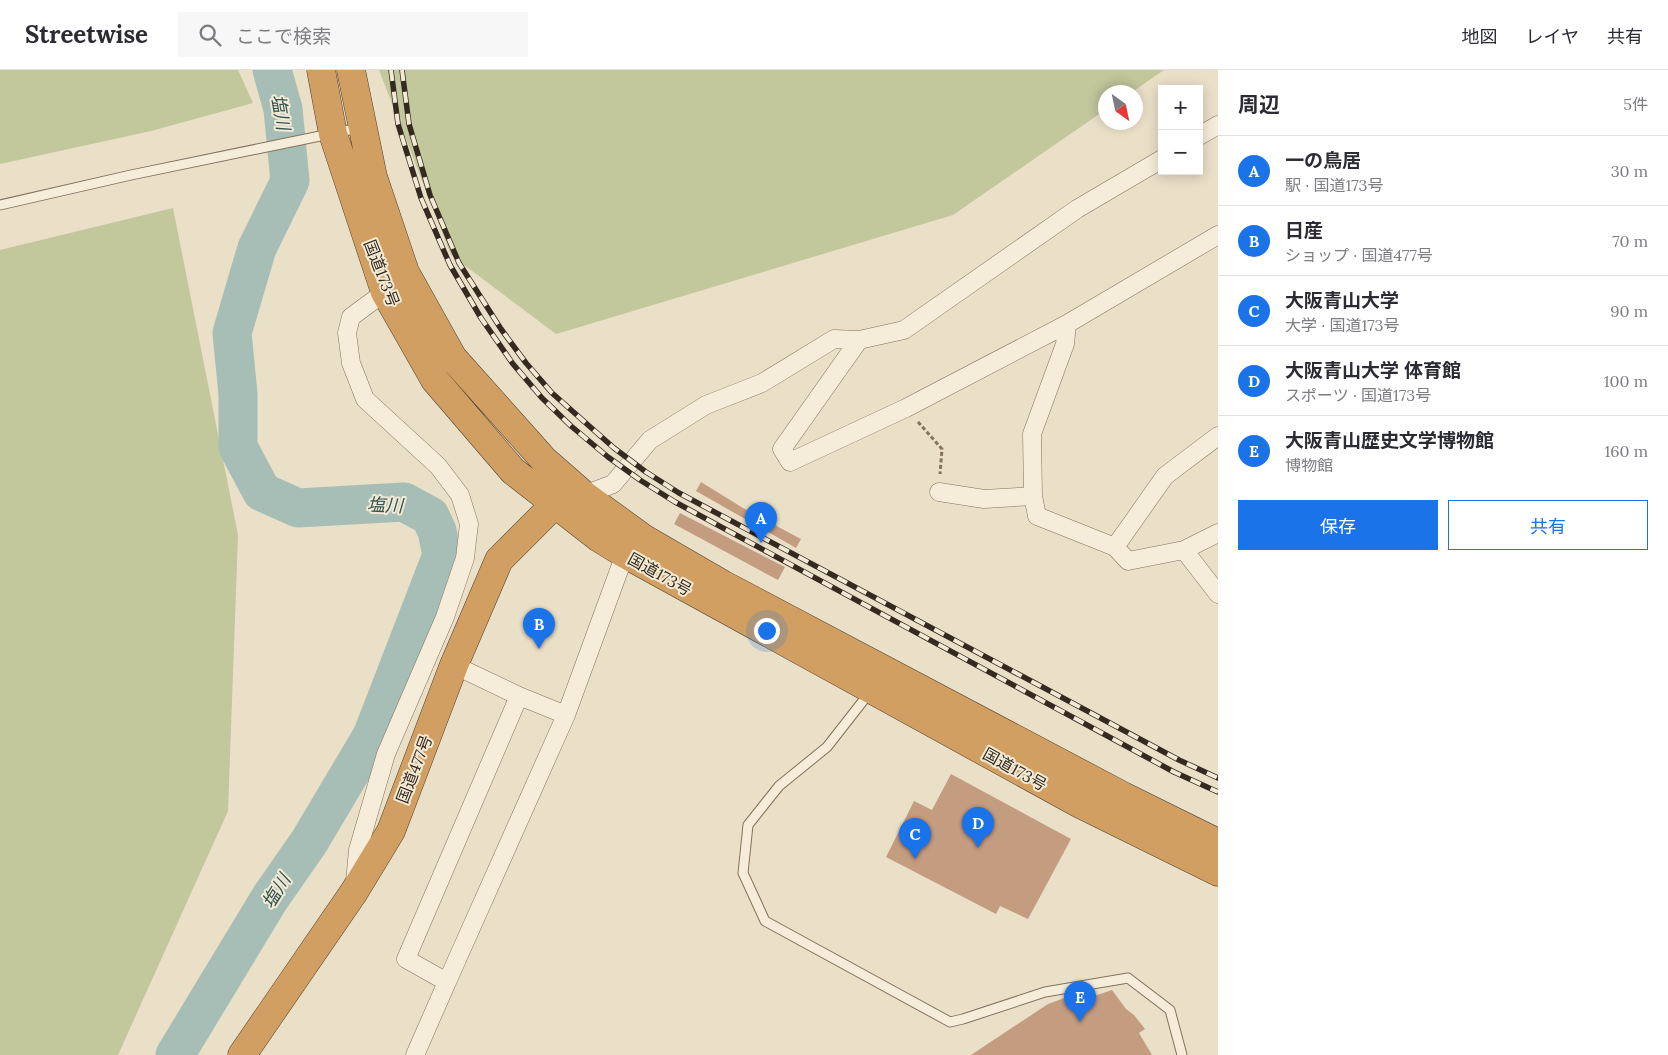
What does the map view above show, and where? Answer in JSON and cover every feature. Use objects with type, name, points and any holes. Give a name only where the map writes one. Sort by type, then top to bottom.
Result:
[{"type":"highway","name":"国道173号","points":[[321,70],[333,134],[385,292],[435,380],[513,471],[599,538],[625,554],[1080,804],[1218,872]]},
{"type":"highway","name":"国道173号","points":[[351,70],[373,177],[405,272],[453,358],[544,460],[584,495],[643,538],[724,585],[1123,796],[1218,843]]},
{"type":"highway","name":"国道477号","points":[[242,1055],[354,892],[390,831],[454,665],[499,560],[555,504],[584,495]]},
{"type":"street","points":[[1203,134],[1218,125]]},
{"type":"street","points":[[584,495],[613,484],[650,440],[706,405],[762,382],[834,339],[859,340],[904,330],[1077,209],[1158,160]]},
{"type":"street","points":[[859,340],[782,449],[790,462],[906,408],[1067,324],[1218,235]]},
{"type":"street","points":[[354,892],[358,850],[386,754],[445,617],[465,558],[469,524],[460,495],[438,466],[365,399],[351,363],[347,333],[351,317],[385,292]]},
{"type":"street","points":[[1067,324],[1065,344],[1032,434],[1033,496],[1037,516],[1115,547],[1128,561],[1184,550],[1218,533]]},
{"type":"street","points":[[1115,547],[1165,476],[1218,436]]},
{"type":"street","points":[[939,492],[984,499],[1033,496]]},
{"type":"street","points":[[1184,550],[1218,594]]},
{"type":"street","points":[[414,1055],[566,715],[625,554]]},
{"type":"street","points":[[454,665],[519,696],[566,715]]},
{"type":"street","points":[[447,982],[406,959],[519,696]]},
{"type":"lane","points":[[0,205],[131,175],[362,128]]},
{"type":"lane","points":[[871,690],[828,748],[779,786],[748,824],[743,873],[766,921],[950,1022],[963,1020],[1046,992],[1128,978],[1170,1010],[1182,1055]]},
{"type":"path","points":[[906,408],[942,449],[939,492]]},
{"type":"green space","points":[[0,70],[238,70],[253,103],[151,131],[0,164]]},
{"type":"green space","points":[[379,70],[1164,70],[1142,85],[1098,85],[1098,115],[953,215],[556,334],[451,255]]},
{"type":"green space","points":[[173,208],[238,535],[228,811],[118,1055],[0,1055],[0,250]]},
{"type":"building","points":[[701,482],[743,508],[801,539],[796,548],[696,491]]},
{"type":"building","points":[[680,513],[785,567],[778,580],[674,524]]},
{"type":"building","points":[[951,774],[1071,839],[1028,919],[1000,906],[996,914],[886,857],[914,801],[932,810]]},
{"type":"building","points":[[1112,990],[1126,1009],[1134,1015],[1145,1029],[1139,1033],[1152,1055],[971,1055],[1048,1004],[1070,996],[1074,1003]]},
{"type":"waterway","name":"塩川","points":[[175,1055],[270,898],[309,842],[372,736],[442,555],[437,531],[430,516],[404,502],[298,508],[262,492],[238,447],[238,394],[232,333],[257,248],[290,181],[283,109],[272,70]]},
{"type":"railway","points":[[391,70],[398,124],[421,198],[450,265],[481,318],[513,364],[542,398],[571,426],[608,457],[675,502],[1174,772],[1218,792]]},
{"type":"railway","points":[[402,70],[409,124],[430,195],[459,263],[501,329],[526,363],[552,393],[614,448],[646,472],[679,493],[1179,760],[1218,778]]},
{"type":"place","name":"一の鳥居","points":[[761,543]]},
{"type":"place","name":"日産","points":[[539,649]]},
{"type":"place","name":"大阪青山大学 体育館","points":[[978,848]]},
{"type":"place","name":"大阪青山大学","points":[[915,859]]},
{"type":"place","name":"大阪青山歴史文学博物館","points":[[1080,1022]]}]
